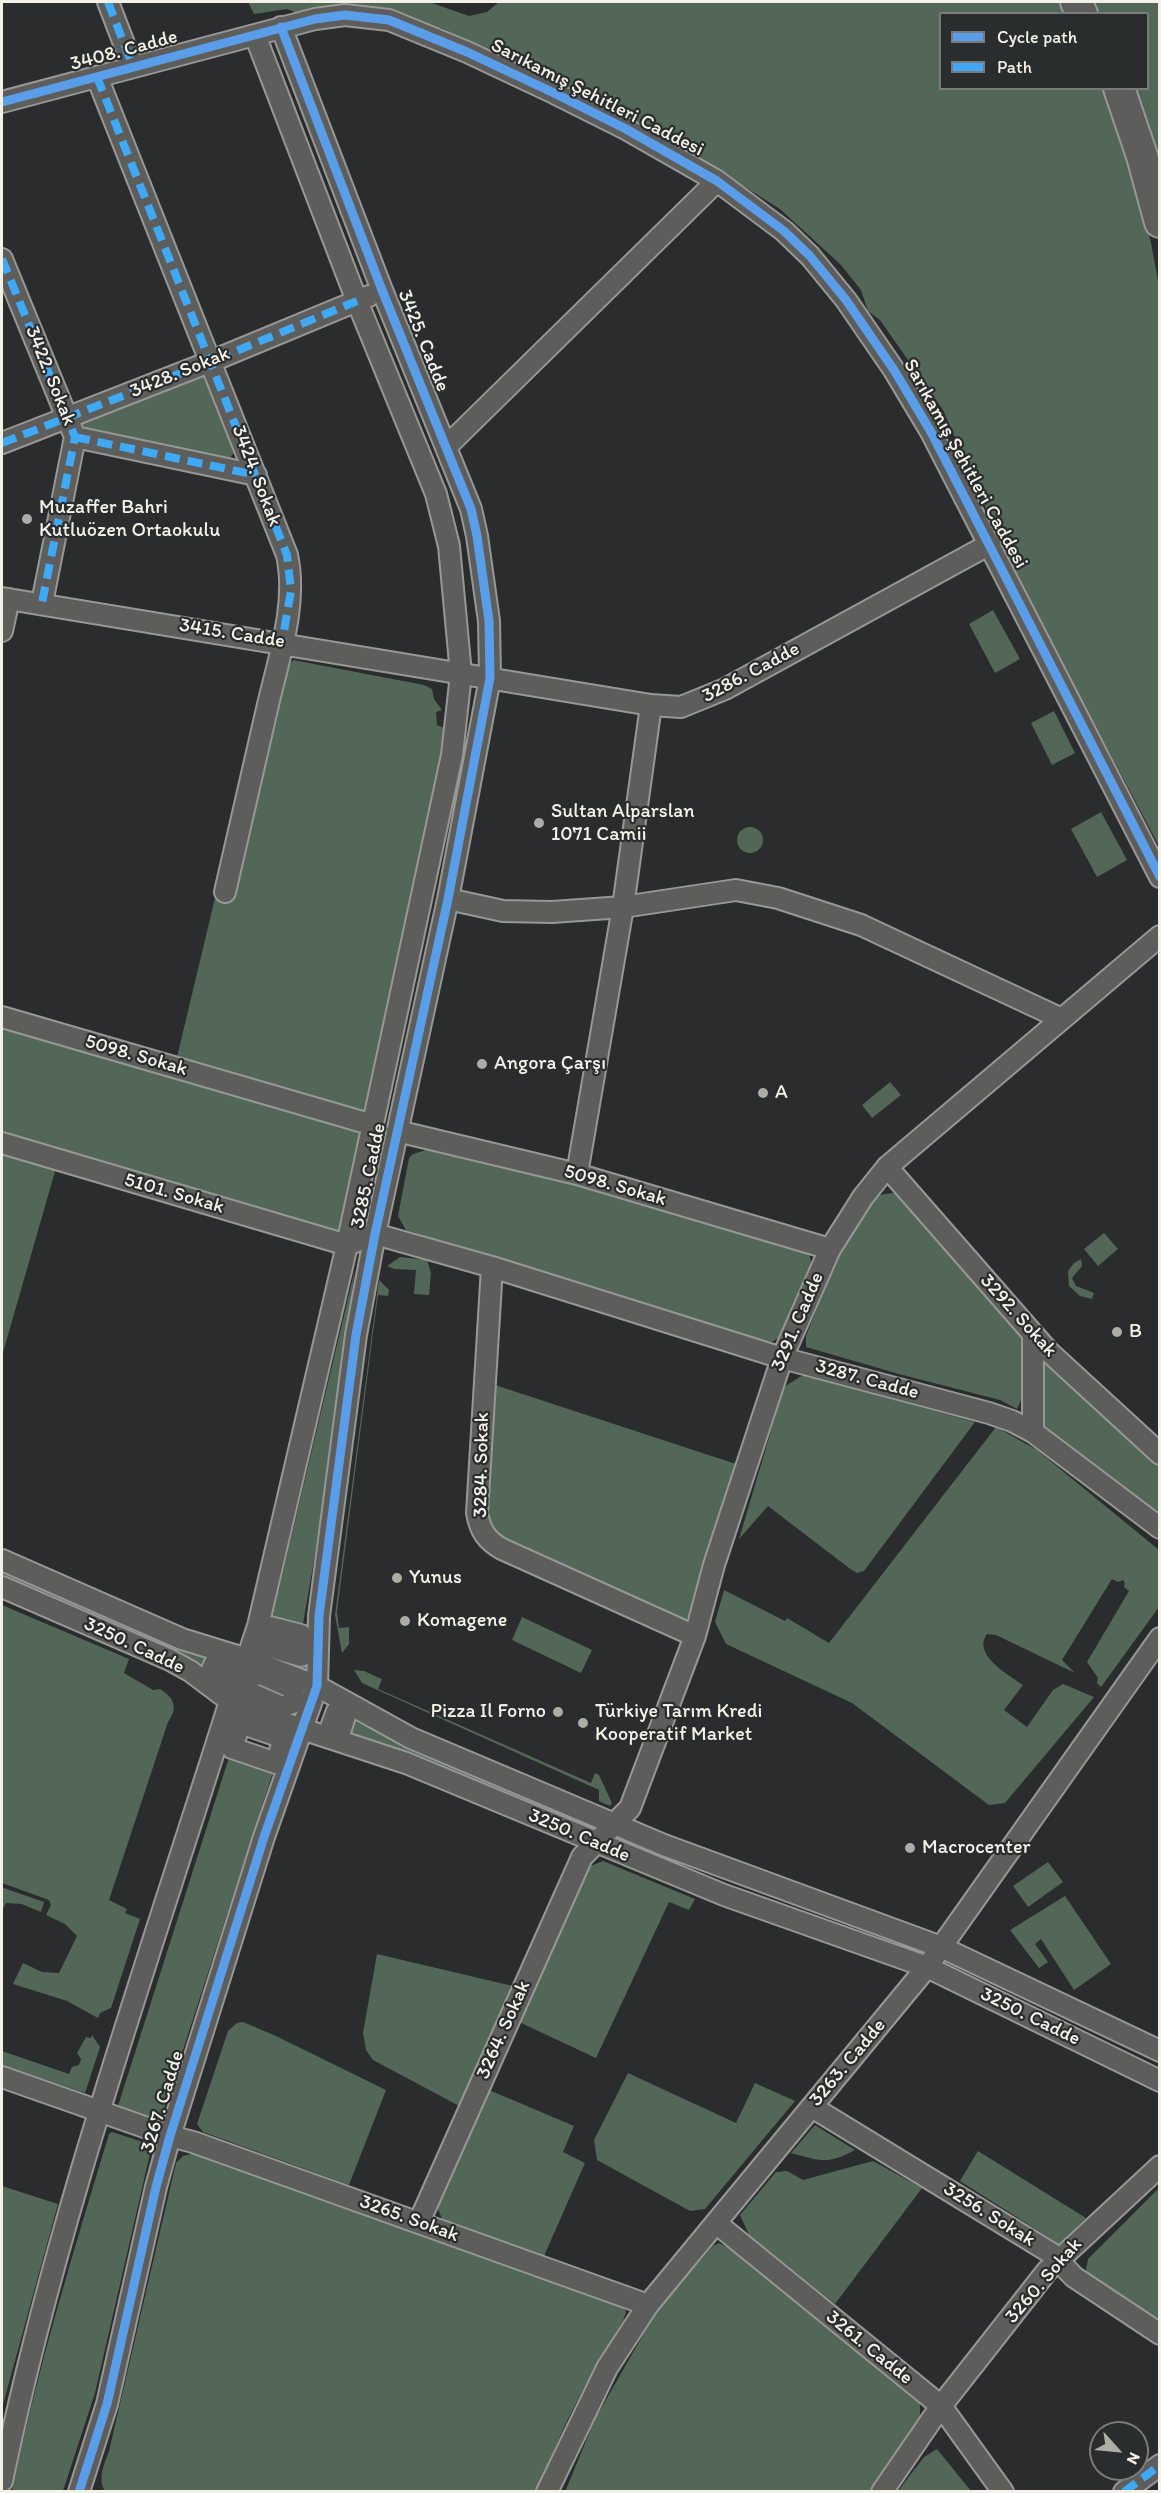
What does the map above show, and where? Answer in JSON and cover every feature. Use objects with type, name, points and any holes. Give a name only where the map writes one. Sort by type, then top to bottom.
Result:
[{"type":"highway","points":[[1120,90],[1142,156],[1160,222]]},
{"type":"street","points":[[108,2],[133,67]]},
{"type":"street","name":"Sarıkamış Şehitleri Caddesi","points":[[255,35],[315,19],[345,15],[389,20],[467,52],[626,129],[717,181],[790,237],[810,256],[846,300],[894,370],[931,432],[1160,877]]},
{"type":"street","name":"3425. Cadde","points":[[281,27],[382,290],[471,510],[489,621],[490,678]]},
{"type":"street","points":[[255,35],[357,301],[436,494],[444,519],[453,571],[461,674]]},
{"type":"street","name":"3408. Cadde","points":[[3,98],[97,77],[255,35]]},
{"type":"street","name":"3424. Sokak","points":[[97,77],[212,361],[287,555],[291,573],[291,591],[282,642],[225,892]]},
{"type":"street","points":[[447,447],[717,181]]},
{"type":"street","name":"3422. Sokak","points":[[2,259],[75,437],[42,603]]},
{"type":"street","name":"3428. Sokak","points":[[2,443],[212,361],[382,290]]},
{"type":"street","points":[[75,437],[256,475]]},
{"type":"street","name":"3286. Cadde","points":[[490,678],[651,705],[681,707],[705,699],[990,544]]},
{"type":"street","points":[[2,631],[5,598]]},
{"type":"street","name":"3415. Cadde","points":[[5,598],[490,678]]},
{"type":"street","name":"3285. Cadde","points":[[230,1701],[258,1626],[374,1125],[446,786],[456,725],[461,674]]},
{"type":"street","name":"3285. Cadde","points":[[303,1730],[317,1686],[320,1605],[356,1335],[375,1234],[448,899],[490,678]]},
{"type":"street","points":[[577,1174],[623,907],[651,705]]},
{"type":"street","points":[[448,899],[503,911],[552,912],[623,907],[736,890],[778,898],[861,926],[1062,1019]]},
{"type":"street","name":"3291. Cadde","points":[[615,1825],[630,1808],[695,1636],[714,1565],[782,1358],[830,1250],[863,1197],[887,1167],[1160,936]]},
{"type":"street","name":"5098. Sokak","points":[[2,1017],[374,1125]]},
{"type":"street","name":"5098. Sokak","points":[[397,1131],[577,1174],[830,1250]]},
{"type":"street","name":"5101. Sokak","points":[[2,1143],[347,1245]]},
{"type":"street","name":"3292. Sokak","points":[[887,1167],[1033,1335],[1073,1375],[1160,1454]]},
{"type":"street","points":[[347,1245],[375,1234]]},
{"type":"street","name":"3287. Cadde","points":[[375,1234],[492,1267],[782,1358],[1012,1421],[1033,1432],[1160,1528]]},
{"type":"street","name":"3284. Sokak","points":[[492,1267],[477,1513],[482,1532],[502,1549],[695,1636]]},
{"type":"street","points":[[1033,1335],[1033,1432]]},
{"type":"street","name":"3250. Cadde","points":[[2,1560],[182,1639],[247,1659],[317,1686],[411,1738],[615,1825],[941,1947],[1160,2051]]},
{"type":"street","name":"3250. Cadde","points":[[2,1587],[170,1660],[230,1701],[303,1730],[406,1763],[724,1895],[927,1967],[1160,2081]]},
{"type":"street","name":"3263. Cadde","points":[[547,2492],[607,2368],[648,2305],[927,1967],[1160,1638]]},
{"type":"street","points":[[2,2481],[4,2452],[101,2111],[230,1701]]},
{"type":"street","name":"3267. Cadde","points":[[82,2490],[107,2404],[156,2187],[170,2136],[264,1838],[303,1730]]},
{"type":"street","name":"3264. Sokak","points":[[419,2223],[582,1857],[615,1825]]},
{"type":"street","name":"3265. Sokak","points":[[2,2077],[204,2146],[648,2305]]},
{"type":"street","name":"3256. Sokak","points":[[812,2107],[1041,2247],[1058,2260],[1074,2277],[1160,2334]]},
{"type":"street","name":"3260. Sokak","points":[[882,2492],[941,2406],[1047,2271],[1160,2166]]},
{"type":"street","name":"3261. Cadde","points":[[716,2223],[941,2406],[1003,2492]]},
{"type":"street","points":[[1124,2492],[1160,2464]]},
{"type":"green space","points":[[248,2],[429,2],[469,16],[487,12],[499,2],[1063,2],[1068,12],[939,12],[939,90],[1104,90],[1138,190],[1151,242],[1160,294],[1159,846],[1012,568],[943,410],[880,320],[868,311],[861,290],[841,265],[780,209],[700,159],[553,81],[543,70],[521,66],[502,52],[491,54],[441,28],[427,30],[302,15],[287,9],[254,14]]},
{"type":"green space","points":[[1090,2],[1159,2],[1159,173],[1132,90],[1149,90],[1149,12],[1095,12]]},
{"type":"green space","points":[[203,371],[208,374],[236,450],[229,459],[85,429],[82,423],[84,418]]},
{"type":"green space","points":[[993,610],[1020,659],[995,673],[969,624]]},
{"type":"green space","points":[[293,660],[424,685],[432,689],[434,699],[442,710],[436,712],[437,725],[444,728],[443,748],[364,1113],[177,1057],[216,894],[231,899],[283,675]]},
{"type":"green space","points":[[1054,711],[1075,753],[1052,765],[1031,723]]},
{"type":"green space","points":[[1101,812],[1127,860],[1097,877],[1071,829]]},
{"type":"green space","points":[[750,827],[759,831],[763,840],[759,849],[750,853],[741,849],[737,840],[741,831]]},
{"type":"green space","points":[[2,1026],[361,1130],[339,1233],[2,1132]]},
{"type":"green space","points":[[890,1082],[901,1095],[872,1118],[862,1105]]},
{"type":"green space","points":[[429,1149],[442,1150],[579,1182],[809,1253],[813,1270],[781,1336],[772,1342],[692,1323],[406,1230],[398,1216],[409,1158],[413,1154]]},
{"type":"green space","points":[[2,1152],[56,1168],[2,1356]]},
{"type":"green space","points":[[899,1192],[1018,1323],[1022,1343],[1024,1379],[1017,1409],[1000,1400],[806,1347],[806,1336],[842,1245],[879,1195]]},
{"type":"green space","points":[[1104,1233],[1118,1249],[1098,1266],[1084,1249]]},
{"type":"green space","points":[[400,1257],[427,1260],[431,1273],[429,1295],[414,1294],[416,1270],[394,1269],[387,1266]]},
{"type":"green space","points":[[1081,1259],[1082,1266],[1072,1278],[1076,1286],[1094,1293],[1092,1299],[1080,1296],[1069,1286],[1068,1271],[1074,1263]]},
{"type":"green space","points":[[355,1269],[324,1503],[301,1635],[270,1627]]},
{"type":"green space","points":[[379,1280],[389,1290],[388,1296],[378,1295],[337,1612],[339,1628],[349,1627],[349,1644],[342,1653],[335,1615]]},
{"type":"green space","points":[[1044,1356],[1159,1462],[1159,1519],[1040,1426]]},
{"type":"green space","points":[[803,1375],[975,1422],[864,1571],[857,1573],[849,1568],[768,1506],[739,1539],[784,1387]]},
{"type":"green space","points":[[492,1384],[736,1464],[693,1606],[687,1619],[680,1621],[503,1541],[490,1532],[485,1518]]},
{"type":"green space","points":[[996,1427],[1037,1450],[1159,1550],[1159,1607],[1101,1687],[1087,1662],[1129,1591],[1124,1587],[1123,1580],[1118,1582],[1112,1579],[1062,1660],[1075,1673],[996,1635],[987,1634],[984,1649],[988,1657],[1023,1685],[1004,1710],[1027,1727],[1053,1690],[1063,1684],[1094,1697],[1005,1803],[989,1805],[852,1703],[726,1644],[715,1622],[724,1590],[785,1621],[787,1618],[829,1643]]},
{"type":"green space","points":[[2,1570],[216,1661],[211,1672],[181,1653],[2,1576]]},
{"type":"green space","points":[[2,1605],[129,1659],[124,1673],[153,1690],[160,1689],[172,1700],[174,1708],[109,1900],[127,1909],[125,1913],[140,1919],[111,2008],[100,2013],[98,2018],[67,2001],[13,1984],[23,1963],[42,1972],[59,1973],[77,1936],[65,1924],[46,1915],[51,1905],[49,1900],[2,1883]]},
{"type":"green space","points":[[522,1617],[592,1650],[581,1673],[512,1640]]},
{"type":"green space","points":[[354,1670],[364,1671],[382,1679],[378,1689],[591,1783],[595,1773],[599,1775],[612,1803],[610,1806],[599,1801],[599,1790],[362,1683]]},
{"type":"green space","points":[[345,1716],[405,1746],[571,1815],[569,1821],[404,1752],[341,1729]]},
{"type":"green space","points":[[232,1748],[276,1763],[159,2124],[117,2109]]},
{"type":"green space","points":[[603,1861],[695,1899],[689,1910],[669,1902],[596,2058],[519,2022],[588,1867]]},
{"type":"green space","points":[[1048,1862],[1063,1882],[1028,1907],[1013,1886]]},
{"type":"green space","points":[[2,1889],[44,1902],[41,1912],[22,1904],[6,1903],[2,1911]]},
{"type":"green space","points":[[1065,1896],[1111,1964],[1074,1990],[1041,1939],[1035,1944],[1048,1962],[1039,1968],[1010,1930]]},
{"type":"green space","points":[[377,1954],[517,1987],[463,2108],[373,2060],[366,2050],[363,2033]]},
{"type":"green space","points":[[243,2022],[386,2090],[349,2185],[203,2132],[197,2124],[228,2031],[237,2023]]},
{"type":"green space","points":[[92,2035],[100,2047],[85,2093],[2,2065],[2,2051],[69,2074],[72,2067],[79,2065],[81,2059],[77,2053],[86,2037],[91,2038]]},
{"type":"green space","points":[[628,2073],[736,2123],[755,2083],[795,2101],[705,2209],[690,2211],[597,2160],[594,2140]]},
{"type":"green space","points":[[489,2090],[574,2126],[563,2152],[585,2163],[544,2256],[443,2221],[437,2207]]},
{"type":"green space","points":[[815,2125],[855,2150],[830,2160],[791,2153]]},
{"type":"green space","points":[[112,2132],[152,2145],[95,2393],[63,2491],[12,2491],[56,2312],[109,2134]]},
{"type":"green space","points":[[978,2151],[1086,2218],[1059,2244],[960,2181]]},
{"type":"green space","points":[[200,2152],[622,2303],[626,2312],[623,2321],[593,2370],[536,2491],[104,2490],[102,2470],[109,2451],[176,2163],[183,2156]]},
{"type":"green space","points":[[873,2161],[922,2188],[835,2304],[749,2235],[740,2215],[776,2172],[787,2171],[803,2180]]},
{"type":"green space","points":[[2,2186],[58,2204],[2,2408]]},
{"type":"green space","points":[[1159,2188],[1159,2325],[1085,2274],[1088,2259]]},
{"type":"green space","points":[[719,2243],[743,2255],[892,2373],[920,2404],[920,2423],[870,2491],[565,2492],[595,2419],[655,2314],[713,2246]]},
{"type":"green space","points":[[937,2449],[971,2491],[898,2491],[924,2457]]},
{"type":"marked path","points":[[108,2],[133,67]]},
{"type":"marked path","points":[[97,77],[287,555],[291,591],[282,642]]},
{"type":"marked path","points":[[2,259],[75,437],[42,603]]},
{"type":"marked path","points":[[2,443],[212,361],[357,301]]},
{"type":"marked path","points":[[75,437],[256,475]]},
{"type":"marked path","points":[[1124,2492],[1160,2465]]},
{"type":"cycle path","points":[[2,102],[315,19],[345,15],[389,20],[467,52],[626,129],[717,181],[784,231],[810,256],[846,300],[894,370],[931,432],[1160,877]]},
{"type":"cycle path","points":[[79,2492],[107,2404],[156,2187],[170,2136],[264,1837],[317,1686],[319,1616],[356,1335],[375,1234],[448,899],[490,678],[489,621],[471,509],[382,290],[281,27]]},
{"type":"place","name":"Muzaffer Bahri Kutluözen Ortaokulu","points":[[27,519]]},
{"type":"place","name":"Sultan Alparslan 1071 Camii","points":[[539,823]]},
{"type":"place","name":"Angora Çarşı","points":[[482,1064]]},
{"type":"place","name":"A","points":[[763,1093]]},
{"type":"place","name":"B","points":[[1117,1332]]},
{"type":"place","name":"Yunus","points":[[397,1578]]},
{"type":"place","name":"Komagene","points":[[405,1621]]},
{"type":"place","name":"Pizza Il Forno","points":[[558,1712]]},
{"type":"place","name":"Türkiye Tarım Kredi Kooperatif Market","points":[[583,1723]]},
{"type":"place","name":"Macrocenter","points":[[910,1848]]}]
